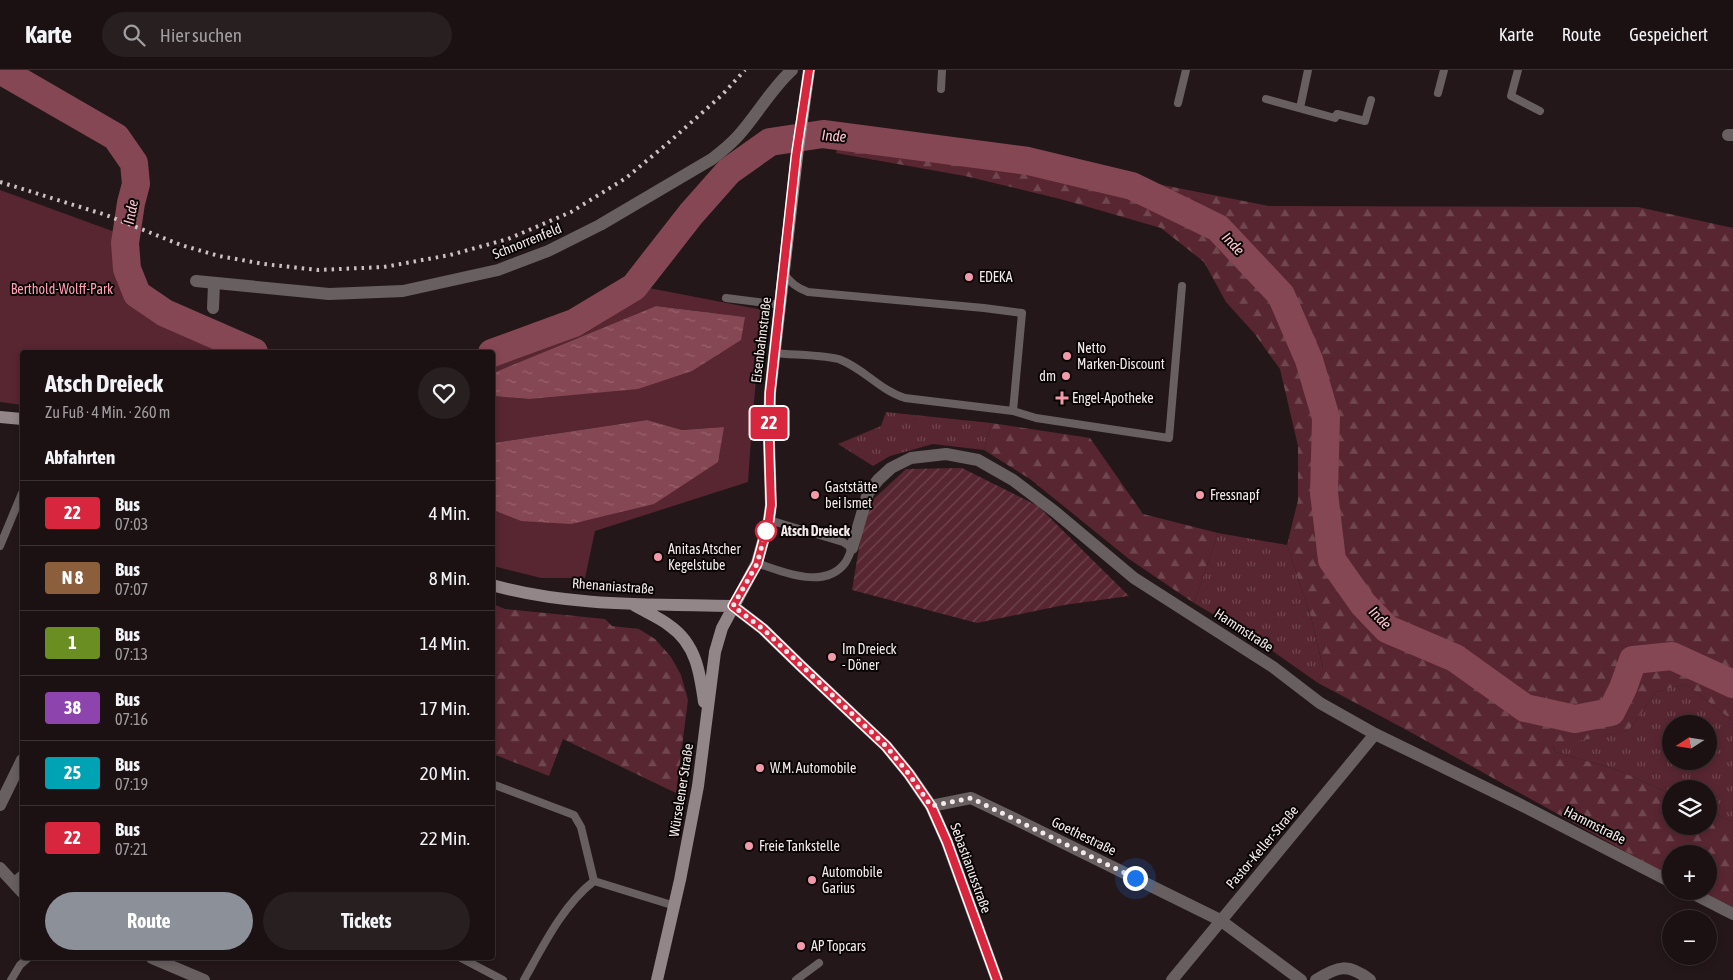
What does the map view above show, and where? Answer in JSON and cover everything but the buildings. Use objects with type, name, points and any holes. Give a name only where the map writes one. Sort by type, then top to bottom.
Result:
[{"type":"main road","name":"Eisenbahnstraße","points":[[733,606],[757,564],[769,520],[771,505],[770,393],[796,156],[809,70]]},
{"type":"main road","points":[[0,416],[20,419]]},
{"type":"main road","name":"Rhenaniastraße","points":[[495,586],[547,597],[630,603],[733,606]]},
{"type":"main road","points":[[630,603],[672,627],[686,642],[693,653],[701,674],[707,720]]},
{"type":"main road","name":"Würselener Straße","points":[[657,980],[675,906],[698,786],[714,652],[722,628],[733,606]]},
{"type":"main road","name":"Sebastianusstraße","points":[[733,606],[763,629],[886,746],[909,774],[931,806],[947,842],[997,980]]},
{"type":"street","name":"Schnorrenfeld","points":[[196,281],[329,294],[403,291],[498,270],[548,251],[600,225],[712,159],[739,136],[782,79],[792,70]]},
{"type":"street","points":[[213,308],[214,284]]},
{"type":"street","name":"Hammstraße","points":[[852,548],[868,493],[891,468],[911,458],[946,454],[978,460],[1019,485],[1054,511],[1134,578],[1273,666],[1320,703],[1375,734],[1517,802],[1662,877]]},
{"type":"street","name":"Pastor-Keller-Straße","points":[[1172,980],[1375,734]]},
{"type":"street","points":[[0,806],[20,764]]},
{"type":"street","name":"Goethestraße","points":[[931,806],[971,798],[1220,920],[1301,980]]},
{"type":"street","points":[[0,868],[18,878]]},
{"type":"street","points":[[1706,900],[1733,914]]},
{"type":"street","points":[[157,960],[204,980]]},
{"type":"street","points":[[1316,980],[1340,968],[1350,968],[1370,980]]},
{"type":"lane","points":[[941,89],[942,70]]},
{"type":"lane","points":[[1178,103],[1186,70]]},
{"type":"lane","points":[[1300,108],[1308,70]]},
{"type":"lane","points":[[1438,93],[1444,70]]},
{"type":"lane","points":[[1518,70],[1511,96],[1540,111]]},
{"type":"lane","points":[[1266,99],[1336,118],[1337,114],[1366,121],[1371,100]]},
{"type":"lane","points":[[784,274],[798,288],[808,292],[1022,313],[1013,411]]},
{"type":"lane","points":[[775,353],[840,359],[898,396],[905,398],[1013,411],[1036,418],[1170,438],[1182,286]]},
{"type":"lane","points":[[726,298],[781,305]]},
{"type":"lane","points":[[0,546],[20,498]]},
{"type":"lane","points":[[757,564],[798,576],[818,577],[832,573],[845,563],[852,548],[843,542],[769,520]]},
{"type":"lane","points":[[495,785],[574,816],[581,827],[594,881]]},
{"type":"lane","points":[[594,881],[675,906]]},
{"type":"lane","points":[[524,980],[548,936],[583,890],[594,881]]},
{"type":"lane","points":[[11,980],[20,965],[26,960]]},
{"type":"lane","points":[[465,960],[503,980]]},
{"type":"lane","points":[[796,980],[819,962]]},
{"type":"green space","points":[[841,129],[1031,159],[1269,206],[1638,207],[1733,228],[1733,721],[1686,684],[1656,692],[1628,731],[1553,746],[1555,752],[1615,769],[1662,790],[1662,835],[1717,835],[1717,815],[1733,822],[1733,907],[1717,899],[1717,845],[1662,845],[1662,872],[1318,683],[1323,667],[1311,617],[1287,545],[1298,500],[1298,446],[1280,369],[1254,333],[1226,302],[1204,262],[1161,228],[1064,200],[965,176],[836,153]]},
{"type":"green space","name":"Berthold-Wolff-Park","points":[[0,190],[115,232],[124,283],[140,308],[222,350],[20,350],[20,405],[0,402]]},
{"type":"green space","points":[[649,288],[763,310],[748,482],[595,531],[585,578],[541,578],[495,566],[495,511],[521,521],[724,427],[682,430],[647,420],[495,443],[495,396],[529,399],[745,317],[656,306],[495,372],[495,360],[563,334]]},
{"type":"green space","points":[[886,412],[991,423],[984,450],[933,444],[890,456],[873,466],[838,444],[881,426]]},
{"type":"green space","points":[[991,423],[1090,438],[1143,514],[1218,533],[1194,603],[1129,559],[1030,479],[984,450]]},
{"type":"green space","points":[[962,468],[1038,506],[1129,596],[1064,605],[977,623],[852,590],[866,506],[906,469]]},
{"type":"green space","points":[[1218,533],[1287,545],[1311,617],[1323,668],[1318,683],[1261,643],[1194,603]]},
{"type":"green space","points":[[495,605],[505,609],[605,619],[612,626],[639,629],[655,639],[671,657],[681,675],[688,700],[676,793],[563,739],[549,776],[495,755]]},
{"type":"green space","points":[[1686,684],[1733,721],[1733,822],[1717,815],[1717,780],[1662,780],[1662,790],[1615,769],[1555,752],[1553,745],[1628,731],[1656,692]]},
{"type":"water","points":[[656,306],[745,317],[741,340],[692,371],[638,389],[529,399],[495,396],[495,372]]},
{"type":"water","points":[[647,420],[682,430],[724,427],[718,462],[654,504],[571,524],[521,521],[495,511],[495,443]]},
{"type":"waterway","name":"Inde","points":[[0,70],[116,137],[134,163],[136,184],[125,243],[127,269],[137,294],[165,313],[249,350]]},
{"type":"waterway","name":"Inde","points":[[495,352],[574,323],[634,287],[691,214],[729,171],[770,142],[823,134],[1028,161],[1132,186],[1218,228],[1281,295],[1309,360],[1326,418],[1324,493],[1332,560],[1363,604],[1387,629],[1455,658],[1525,708],[1575,719],[1611,712],[1623,688],[1633,660],[1672,656],[1733,684]]},
{"type":"railway","points":[[0,182],[106,215],[181,245],[219,256],[264,264],[318,270],[384,267],[450,255],[508,239],[571,212],[626,178],[722,95],[745,70]]},
{"type":"bus line","name":"22","points":[[809,70],[796,156],[783,289],[770,393],[771,505],[769,520],[757,564],[733,606],[763,629],[886,746],[909,774],[931,806],[947,842],[997,980]]},
{"type":"place","name":"EDEKA","points":[[969,277]]},
{"type":"place","name":"Netto Marken-Discount","points":[[1067,356]]},
{"type":"place","name":"dm","points":[[1066,376]]},
{"type":"place","name":"Engel-Apotheke","points":[[1062,398]]},
{"type":"place","name":"Gaststätte bei Ismet","points":[[815,495]]},
{"type":"place","name":"Fressnapf","points":[[1200,495]]},
{"type":"place","name":"Atsch Dreieck","points":[[766,531]]},
{"type":"place","name":"Anitas Atscher Kegelstube","points":[[658,557]]},
{"type":"place","name":"Im Dreieck - Döner","points":[[832,657]]},
{"type":"place","name":"W.M. Automobile","points":[[760,768]]},
{"type":"place","name":"Freie Tankstelle","points":[[749,846]]},
{"type":"place","name":"Automobile Garius","points":[[812,880]]},
{"type":"place","name":"AP Topcars","points":[[801,946]]},
{"type":"route","points":[[766,531],[757,564],[733,606],[763,629],[886,746],[909,774],[931,806],[971,798],[1135,878]]}]
